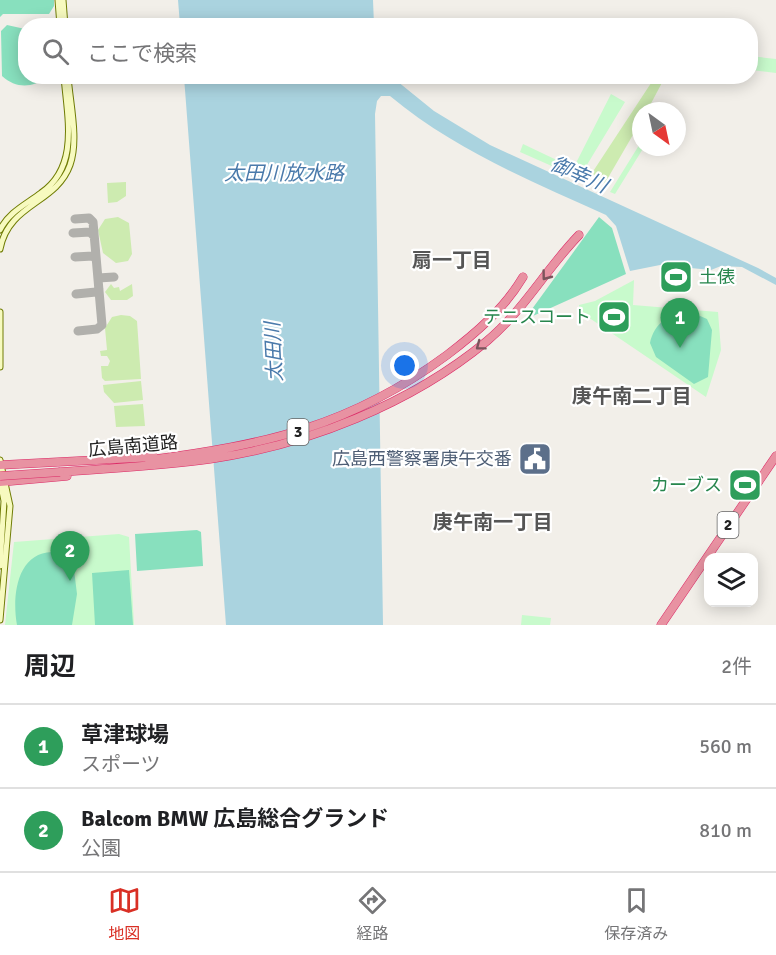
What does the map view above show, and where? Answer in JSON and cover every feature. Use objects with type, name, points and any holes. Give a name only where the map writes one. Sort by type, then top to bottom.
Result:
[{"type":"highway","name":"3","points":[[210,458],[345,415],[383,401],[432,378],[488,340],[531,295],[579,235]]},
{"type":"highway","name":"3","points":[[383,401],[478,329],[507,302],[523,277]]},
{"type":"highway","name":"広島南道路","points":[[60,469],[210,458],[252,451],[316,433],[383,401]]},
{"type":"highway","name":"2","points":[[661,625],[776,456]]},
{"type":"highway","name":"広島南道路","points":[[60,469],[167,458],[210,458]]},
{"type":"highway","points":[[1,474],[32,464],[167,458]]},
{"type":"highway","points":[[1,474],[95,474],[210,458]]},
{"type":"highway","name":"3","points":[[1,474],[60,469]]},
{"type":"main road","points":[[61,0],[62,18]]},
{"type":"main road","points":[[0,230],[15,210],[47,188],[63,169],[68,146],[66,84]]},
{"type":"main road","points":[[0,249],[5,231],[12,220],[55,189],[69,167],[73,142],[67,84]]},
{"type":"main road","points":[[0,312],[0,367]]},
{"type":"main road","points":[[0,566],[4,501],[1,474]]},
{"type":"main road","points":[[0,620],[10,506],[1,474]]},
{"type":"green space","points":[[0,0],[54,0],[54,6],[49,14],[3,14],[0,17]]},
{"type":"green space","points":[[7,25],[18,27],[18,84],[33,84],[19,85],[2,76],[1,31]]},
{"type":"green space","points":[[758,57],[776,59],[776,73],[758,71]]},
{"type":"green space","points":[[650,84],[661,84],[652,102],[639,102]]},
{"type":"green space","points":[[611,94],[625,102],[579,178],[520,152],[523,144],[563,163],[568,160],[576,163]]},
{"type":"green space","points":[[632,112],[632,136],[605,183],[590,176]]},
{"type":"green space","points":[[632,156],[638,156],[615,194],[610,192]]},
{"type":"green space","points":[[126,182],[126,196],[117,202],[108,203],[107,183]]},
{"type":"green space","points":[[118,217],[129,223],[132,254],[128,261],[116,263],[103,253],[98,230],[105,219]]},
{"type":"green space","points":[[599,217],[612,228],[626,274],[524,320]]},
{"type":"green space","points":[[634,280],[633,305],[718,312],[721,350],[706,397],[579,311],[579,305],[595,301]]},
{"type":"green space","points":[[111,284],[114,288],[119,287],[120,291],[132,284],[133,296],[127,300],[111,300],[105,292]]},
{"type":"green space","points":[[691,312],[707,319],[712,330],[708,377],[694,384],[656,357],[650,343],[655,330],[664,320],[670,316]]},
{"type":"green space","points":[[130,316],[137,321],[141,379],[105,381],[102,378],[101,366],[108,366],[110,361],[107,356],[101,356],[100,351],[107,350],[105,328],[112,317]]},
{"type":"green space","points":[[141,381],[143,400],[114,403],[104,392],[103,385]]},
{"type":"green space","points":[[143,404],[145,426],[116,427],[114,406]]},
{"type":"green space","points":[[197,530],[201,532],[203,566],[137,571],[135,534]]},
{"type":"green space","points":[[119,534],[129,537],[134,625],[5,625],[14,542]]},
{"type":"green space","points":[[52,552],[74,562],[77,568],[74,570],[77,594],[72,625],[17,625],[16,590],[24,568],[40,554]]},
{"type":"green space","points":[[129,570],[133,625],[95,625],[92,573]]},
{"type":"green space","points":[[522,615],[551,618],[550,625],[521,625]]},
{"type":"water","points":[[178,0],[373,0],[374,18],[179,18]]},
{"type":"water","name":"太田川放水路","points":[[185,84],[401,84],[434,111],[490,145],[776,278],[776,285],[742,267],[721,266],[711,270],[660,265],[630,271],[616,226],[606,215],[494,163],[440,132],[390,96],[381,96],[377,101],[375,114],[383,625],[226,625]]},
{"type":"taxiway","points":[[75,219],[89,218],[93,222],[102,325],[97,329],[78,331]]},
{"type":"taxiway","points":[[73,233],[90,232],[94,236]]},
{"type":"taxiway","points":[[75,257],[93,256],[96,259]]},
{"type":"taxiway","points":[[98,278],[114,277]]},
{"type":"taxiway","points":[[76,294],[96,292],[99,289]]},
{"type":"place","name":"土俵","points":[[676,277]]},
{"type":"place","name":"テニスコート","points":[[614,317]]},
{"type":"place","name":"草津球場","points":[[680,348]]},
{"type":"place","name":"広島西警察署庚午交番","points":[[535,459]]},
{"type":"place","name":"カーブス","points":[[745,485]]},
{"type":"place","name":"Balcom BMW 広島総合グランド","points":[[70,581]]},
{"type":"district","name":"扇一丁目","points":[[452,260]]},
{"type":"district","name":"庚午南二丁目","points":[[632,396]]},
{"type":"district","name":"庚午南一丁目","points":[[493,522]]},
{"type":"water label","name":"御幸川","points":[[579,175]]},
{"type":"water label","name":"太田川","points":[[274,352]]}]
